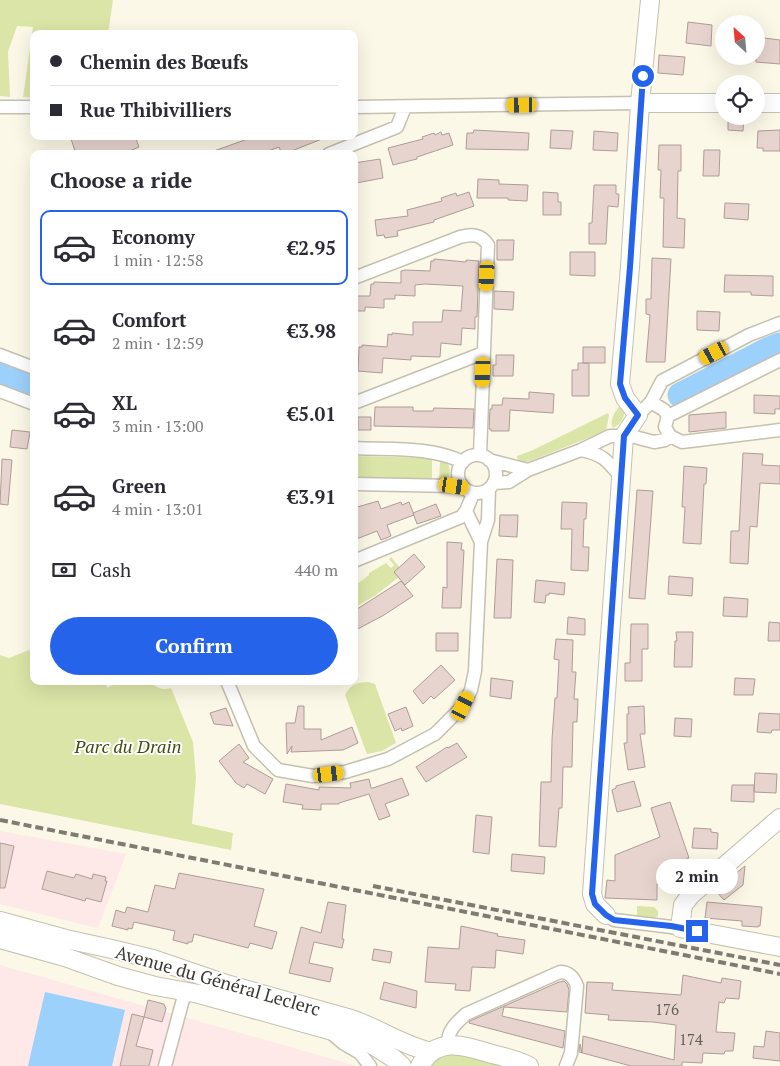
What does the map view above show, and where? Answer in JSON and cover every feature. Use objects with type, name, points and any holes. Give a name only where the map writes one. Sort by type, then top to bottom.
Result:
[{"type":"street","points":[[638,415],[625,398],[620,384],[630,267],[640,103],[650,0]]},
{"type":"street","points":[[358,107],[715,103]]},
{"type":"street","points":[[765,103],[780,103]]},
{"type":"street","points":[[0,107],[30,107]]},
{"type":"street","points":[[338,150],[396,127],[405,107]]},
{"type":"street","points":[[229,685],[254,746],[278,770],[313,776],[345,772],[388,759],[435,734],[463,706],[471,690],[475,671],[481,542],[488,520],[496,468],[485,457],[483,353],[488,245],[482,238],[472,235],[460,237],[358,276]]},
{"type":"street","points":[[780,323],[749,335],[662,381],[651,402],[638,415],[624,436],[592,894],[595,904],[614,920],[680,928],[780,947]]},
{"type":"street","points":[[358,402],[483,353]]},
{"type":"street","points":[[0,355],[30,366]]},
{"type":"street","points":[[780,360],[668,416],[665,427],[670,436],[682,442],[780,430]]},
{"type":"street","points":[[0,391],[30,402]]},
{"type":"street","points":[[651,402],[664,410],[668,416]]},
{"type":"street","points":[[358,484],[450,486],[469,491],[484,492],[492,486],[509,482],[528,470],[581,450],[610,436],[638,437],[654,442],[665,440],[670,436]]},
{"type":"street","points":[[358,448],[437,453],[451,456],[463,462]]},
{"type":"street","points":[[581,450],[603,457],[620,476]]},
{"type":"street","points":[[358,559],[461,517],[466,511],[469,491],[460,479],[459,473],[463,462],[469,457],[485,457],[528,470]]},
{"type":"street","points":[[466,511],[481,542]]},
{"type":"street","points":[[680,928],[683,905],[691,895],[780,818]]},
{"type":"street","name":"Avenue du Général Leclerc","points":[[0,921],[66,939],[136,968],[185,992],[216,998],[326,1029],[371,1044],[402,1066]]},
{"type":"street","name":"Avenue du Général Leclerc","points":[[0,939],[65,957],[226,984],[351,1018],[406,1044],[432,1052]]},
{"type":"street","points":[[448,1045],[448,1037],[455,1024],[466,1014],[560,972],[566,972],[575,979],[577,986],[571,1053],[566,1066]]},
{"type":"street","points":[[165,1066],[185,992]]},
{"type":"street","points":[[326,1029],[343,1043],[360,1053],[370,1066]]},
{"type":"street","points":[[420,1066],[432,1052],[448,1045],[470,1047],[529,1066]]},
{"type":"shaded area","points":[[0,831],[126,854],[98,928],[0,904]]},
{"type":"shaded area","points":[[0,965],[343,1062],[356,1066],[0,1066]]},
{"type":"green space","points":[[0,0],[113,0],[109,30],[33,30],[33,27],[17,26],[8,52],[10,97],[0,96]]},
{"type":"green space","points":[[30,48],[30,98],[23,97]]},
{"type":"green space","points":[[621,405],[624,410],[623,418],[613,428],[613,416]]},
{"type":"green space","points":[[608,413],[606,431],[530,461],[521,463],[518,461],[517,456]]},
{"type":"green space","points":[[358,456],[432,458],[432,484],[358,481]]},
{"type":"green space","points":[[440,459],[447,462],[450,472],[448,478],[439,484]]},
{"type":"green space","points":[[391,557],[404,573],[376,595],[358,606],[358,583],[369,573],[386,563],[391,568],[394,565],[389,559]]},
{"type":"green space","name":"Parc du Drain","points":[[30,650],[30,685],[106,685],[107,688],[114,685],[153,685],[162,689],[171,688],[193,742],[196,778],[192,824],[233,833],[231,850],[0,804],[0,655],[9,658]]},
{"type":"green space","points":[[368,682],[375,684],[396,743],[382,751],[367,754],[345,695],[354,685]]},
{"type":"green space","points":[[637,906],[654,907],[658,911],[658,916],[650,919],[637,918]]},
{"type":"green space","points":[[448,1053],[464,1054],[504,1066],[429,1066],[435,1059]]},
{"type":"water","points":[[45,992],[125,1010],[112,1066],[28,1066]]},
{"type":"building","points":[[688,22],[712,25],[711,46],[686,43]]},
{"type":"building","points":[[765,38],[780,40],[780,64],[765,63]]},
{"type":"building","points":[[659,55],[685,57],[683,75],[658,73]]},
{"type":"building","points":[[728,125],[743,125],[743,131],[728,130]]},
{"type":"building","points":[[474,130],[529,133],[528,150],[466,149],[467,133],[473,133]]},
{"type":"building","points":[[551,130],[573,131],[571,149],[550,148]]},
{"type":"building","points":[[780,130],[780,151],[763,151],[763,148],[757,148],[758,131]]},
{"type":"building","points":[[594,131],[618,133],[617,151],[593,150]]},
{"type":"building","points":[[441,132],[442,135],[449,133],[453,145],[417,157],[417,159],[393,165],[388,148]]},
{"type":"building","points":[[71,140],[136,140],[139,147],[132,150],[75,150]]},
{"type":"building","points":[[245,140],[319,140],[294,150],[280,150],[279,147],[271,150],[217,150]]},
{"type":"building","points":[[659,145],[681,145],[681,171],[678,171],[677,218],[685,219],[684,248],[663,247],[664,198],[660,198],[661,170],[658,170]]},
{"type":"building","points":[[704,150],[720,150],[719,176],[703,176]]},
{"type":"building","points":[[380,159],[383,178],[358,183],[358,162]]},
{"type":"building","points":[[478,179],[499,180],[499,184],[528,185],[527,201],[508,200],[508,198],[477,198]]},
{"type":"building","points":[[594,185],[616,185],[616,194],[619,194],[618,207],[608,206],[606,244],[589,244],[589,223],[592,223]]},
{"type":"building","points":[[469,192],[474,206],[434,220],[434,222],[397,231],[398,236],[385,238],[384,235],[377,236],[375,220],[408,216],[407,210],[442,201],[441,198],[456,193],[457,196]]},
{"type":"building","points":[[543,192],[558,193],[558,202],[561,202],[561,215],[543,215]]},
{"type":"building","points":[[725,203],[749,204],[748,220],[724,218]]},
{"type":"building","points":[[497,240],[514,240],[513,260],[497,260]]},
{"type":"building","points":[[570,252],[595,252],[595,276],[570,275]]},
{"type":"building","points":[[652,258],[671,259],[665,362],[646,362],[650,315],[646,314],[646,299],[651,299]]},
{"type":"building","points":[[434,259],[466,262],[466,260],[479,261],[475,329],[462,328],[461,345],[441,343],[440,357],[411,356],[411,360],[383,358],[382,373],[358,371],[359,347],[362,347],[362,345],[387,347],[388,334],[413,335],[413,322],[442,322],[443,310],[461,311],[463,286],[425,284],[415,285],[415,296],[395,295],[395,299],[384,299],[384,308],[365,307],[365,311],[358,311],[358,296],[370,296],[371,284],[374,284],[374,282],[401,283],[401,271],[430,271],[431,261],[434,261]]},
{"type":"building","points":[[725,275],[773,276],[773,296],[751,295],[751,292],[724,292]]},
{"type":"building","points":[[494,291],[514,292],[513,310],[494,309]]},
{"type":"building","points":[[697,311],[720,312],[719,331],[697,330]]},
{"type":"building","points":[[583,347],[605,347],[605,363],[583,363]]},
{"type":"building","points":[[496,355],[514,355],[513,376],[493,376],[493,365],[496,365]]},
{"type":"building","points":[[578,363],[589,363],[589,396],[572,396],[572,370],[578,370]]},
{"type":"building","points":[[529,392],[554,394],[553,413],[510,410],[509,431],[491,431],[489,429],[492,405],[502,405],[503,398],[529,399]]},
{"type":"building","points":[[754,395],[780,396],[780,409],[775,409],[775,414],[754,413]]},
{"type":"building","points":[[375,407],[413,407],[413,411],[433,411],[434,408],[474,409],[473,428],[374,426]]},
{"type":"building","points":[[726,412],[726,428],[689,432],[689,415]]},
{"type":"building","points":[[358,417],[371,417],[371,430],[358,430]]},
{"type":"building","points":[[12,430],[30,432],[27,449],[10,447]]},
{"type":"building","points":[[743,453],[763,454],[762,465],[780,466],[780,484],[760,483],[757,527],[750,526],[748,564],[730,563],[731,531],[739,531]]},
{"type":"building","points":[[2,459],[12,460],[8,505],[0,504]]},
{"type":"building","points":[[684,466],[707,468],[706,484],[704,484],[701,544],[683,543],[685,507],[682,507]]},
{"type":"building","points":[[637,490],[653,491],[645,599],[629,598]]},
{"type":"building","points":[[378,501],[381,509],[401,502],[402,505],[409,502],[414,515],[387,525],[391,536],[381,540],[377,531],[358,538],[358,507]]},
{"type":"building","points":[[562,502],[587,503],[586,519],[584,519],[583,547],[589,547],[588,571],[571,570],[572,529],[561,529]]},
{"type":"building","points":[[436,504],[441,516],[417,524],[413,513]]},
{"type":"building","points":[[500,515],[518,515],[517,537],[499,536]]},
{"type":"building","points":[[447,542],[462,543],[461,550],[464,550],[461,608],[442,608],[443,587],[447,588]]},
{"type":"building","points":[[414,554],[425,567],[405,585],[394,572]]},
{"type":"building","points":[[497,559],[513,560],[511,618],[494,618]]},
{"type":"building","points":[[669,576],[693,578],[692,596],[668,594]]},
{"type":"building","points":[[536,580],[565,583],[564,595],[549,593],[549,595],[546,595],[545,603],[534,602]]},
{"type":"building","points":[[401,581],[413,596],[358,629],[358,608]]},
{"type":"building","points":[[724,597],[748,599],[747,617],[723,616]]},
{"type":"building","points":[[568,617],[585,619],[585,635],[567,634]]},
{"type":"building","points":[[769,622],[780,623],[780,641],[768,641]]},
{"type":"building","points":[[631,624],[648,624],[648,649],[642,649],[642,681],[625,681],[625,663],[630,663]]},
{"type":"building","points":[[676,632],[693,632],[692,667],[674,667],[675,641],[677,641]]},
{"type":"building","points":[[436,633],[458,633],[458,651],[436,651]]},
{"type":"building","points":[[556,639],[573,640],[572,672],[576,672],[574,699],[578,699],[577,722],[573,722],[572,767],[563,767],[562,808],[559,808],[556,847],[539,846],[541,782],[551,782],[552,739],[559,660],[554,659]]},
{"type":"building","points":[[441,665],[455,680],[434,699],[431,696],[423,704],[413,691]]},
{"type":"building","points":[[491,678],[513,681],[511,699],[490,696]]},
{"type":"building","points":[[735,678],[755,679],[753,695],[734,695]]},
{"type":"building","points":[[298,706],[304,706],[304,729],[321,729],[321,740],[352,727],[358,743],[343,750],[291,752],[292,746],[287,754],[286,723],[295,723]]},
{"type":"building","points":[[644,706],[645,734],[640,734],[645,767],[628,770],[624,743],[627,743],[628,707]]},
{"type":"building","points":[[406,707],[413,726],[402,731],[401,728],[395,731],[388,714]]},
{"type":"building","points":[[226,708],[233,726],[214,724],[210,713]]},
{"type":"building","points":[[759,713],[780,714],[780,730],[772,730],[771,733],[757,732]]},
{"type":"building","points":[[675,718],[692,719],[691,737],[674,736]]},
{"type":"building","points":[[457,743],[467,757],[426,782],[416,767],[447,747]]},
{"type":"building","points":[[239,744],[249,758],[243,762],[273,779],[265,794],[247,784],[244,788],[236,783],[219,761]]},
{"type":"building","points":[[755,773],[777,774],[776,793],[754,792]]},
{"type":"building","points":[[402,778],[409,795],[385,804],[390,816],[379,820],[369,794],[339,804],[321,804],[321,810],[302,809],[303,805],[283,802],[286,784],[319,790],[319,787],[351,788],[350,783],[369,779],[371,788],[373,788]]},
{"type":"building","points":[[634,781],[641,806],[617,812],[612,790],[616,786]]},
{"type":"building","points":[[732,785],[754,785],[754,802],[731,801]]},
{"type":"building","points":[[670,802],[689,858],[687,858],[686,867],[684,867],[684,886],[657,884],[657,900],[605,898],[607,880],[615,881],[615,855],[660,837],[651,808]]},
{"type":"building","points":[[476,815],[492,817],[489,854],[473,852]]},
{"type":"building","points":[[694,828],[711,829],[711,832],[718,833],[717,849],[692,848]]},
{"type":"building","points":[[0,843],[14,846],[5,888],[0,888]]},
{"type":"building","points":[[512,854],[545,857],[544,874],[511,871]]},
{"type":"building","points":[[745,866],[743,885],[724,900],[715,890]]},
{"type":"building","points":[[47,871],[74,878],[76,874],[92,879],[93,874],[106,877],[105,881],[107,881],[101,902],[86,898],[85,901],[42,889]]},
{"type":"building","points":[[179,873],[264,889],[254,926],[277,932],[272,949],[250,943],[248,948],[194,934],[192,942],[188,942],[188,944],[173,940],[175,931],[134,922],[132,929],[128,928],[128,930],[112,926],[116,910],[125,913],[127,907],[148,912],[155,885],[175,889]]},
{"type":"building","points":[[328,902],[346,905],[342,948],[314,942],[309,963],[333,968],[330,982],[289,973],[301,927],[321,933]]},
{"type":"building","points":[[707,902],[762,907],[760,926],[742,926],[742,921],[705,918]]},
{"type":"building","points":[[461,926],[498,934],[497,936],[525,940],[523,954],[496,950],[495,968],[472,967],[470,991],[455,990],[456,984],[425,982],[428,947],[459,949]]},
{"type":"building","points":[[374,949],[392,952],[390,963],[372,960]]},
{"type":"building","points":[[683,975],[721,983],[722,978],[741,981],[739,999],[726,998],[724,1003],[719,1002],[716,1032],[735,1033],[733,1051],[725,1051],[724,1054],[703,1053],[702,1063],[682,1062],[682,1066],[631,1066],[582,1053],[583,1036],[674,1060],[676,1025],[608,1020],[609,1015],[585,1013],[587,982],[613,983],[612,990],[681,995]]},
{"type":"building","points":[[564,981],[569,990],[567,1012],[504,1007],[502,1016],[565,1031],[563,1048],[469,1023],[470,1021]]},
{"type":"building","points":[[384,982],[417,991],[416,1008],[380,999]]},
{"type":"building","points":[[148,1000],[164,1004],[166,1009],[162,1022],[144,1017]]},
{"type":"building","points":[[132,1014],[144,1017],[136,1046],[153,1050],[149,1066],[120,1066]]},
{"type":"building","points":[[766,1031],[780,1033],[780,1061],[753,1058],[754,1046],[764,1047]]},
{"type":"waterway","points":[[680,395],[780,345]]},
{"type":"waterway","points":[[0,372],[30,383]]},
{"type":"railway","points":[[0,820],[780,974]]},
{"type":"railway","points":[[373,886],[780,965]]},
{"type":"route","points":[[643,76],[620,384],[625,398],[638,415],[624,436],[620,476],[592,894],[595,904],[614,920],[671,926],[697,931]]}]
